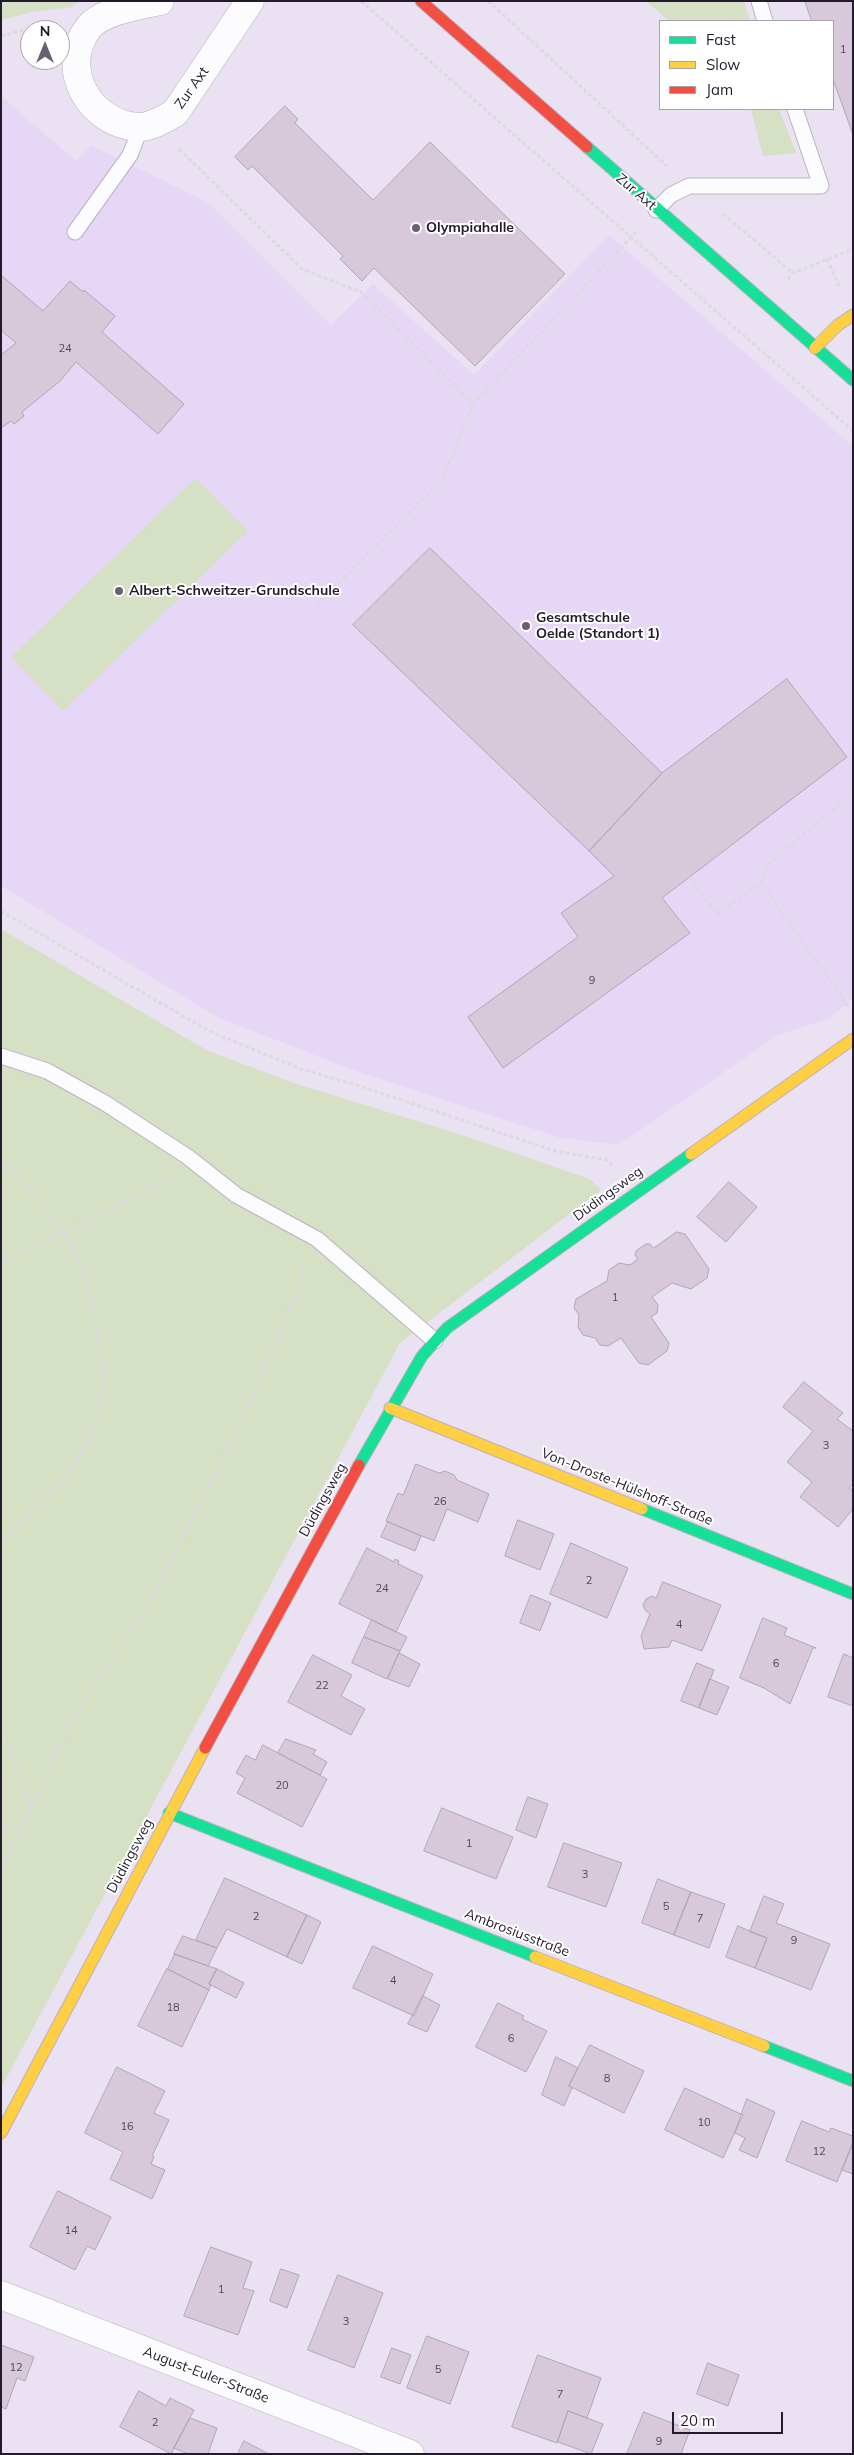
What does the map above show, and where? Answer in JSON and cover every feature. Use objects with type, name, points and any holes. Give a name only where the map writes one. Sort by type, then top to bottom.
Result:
[{"type":"street","points":[[151,124],[121,124],[101,114],[85,96],[77,73],[77,49],[90,26],[118,10],[160,1]]},
{"type":"street","name":"Zur Axt","points":[[151,124],[175,113],[250,1]]},
{"type":"street","name":"Zur Axt","points":[[421,1],[656,210],[853,380]]},
{"type":"street","points":[[815,348],[838,325],[853,315]]},
{"type":"street","name":"Düdingsweg","points":[[1,2133],[169,1813],[390,1408],[422,1356],[447,1328],[853,1039]]},
{"type":"street","name":"Von-Droste-Hülshoff-Straße","points":[[390,1408],[853,1594]]},
{"type":"street","name":"Ambrosiusstraße","points":[[169,1813],[853,2081]]},
{"type":"street","name":"August-Euler-Straße","points":[[1,2296],[410,2454]]},
{"type":"lane","points":[[759,1],[765,20]]},
{"type":"lane","points":[[656,210],[671,195],[689,186],[822,186],[795,110]]},
{"type":"lane","points":[[75,232],[151,124]]},
{"type":"lane","points":[[1,1056],[47,1071],[114,1109],[198,1165],[236,1195],[317,1239],[435,1341]]},
{"type":"path","points":[[361,1],[853,431]]},
{"type":"path","points":[[488,1],[689,186],[794,273],[853,249]]},
{"type":"path","points":[[1,36],[60,21],[90,26]]},
{"type":"path","points":[[151,124],[178,147],[302,269],[361,292],[473,404]]},
{"type":"path","points":[[316,606],[443,479],[473,404],[656,210]]},
{"type":"path","points":[[827,259],[842,291]]},
{"type":"path","points":[[690,877],[717,914],[761,884],[768,864],[853,793]]},
{"type":"path","points":[[761,884],[853,1012]]},
{"type":"path","points":[[1,911],[210,1032],[301,1069],[353,1084],[555,1151],[608,1160],[636,1193]]},
{"type":"path","points":[[1,1163],[17,1174],[65,1233],[82,1268],[96,1322],[104,1380],[92,1439],[61,1484],[1,1542]]},
{"type":"path","points":[[1,1261],[65,1233],[198,1165]]},
{"type":"path","points":[[1,1871],[69,1726],[148,1604],[227,1452],[304,1280],[295,1227]]},
{"type":"path","points":[[1,1339],[1,1358]]},
{"type":"path","points":[[1,1730],[31,1808]]},
{"type":"path","points":[[1,1826],[20,1832]]},
{"type":"shaded area","name":"Gesamtschule Oelde (Standort 1)","points":[[1,96],[76,161],[91,145],[209,203],[331,325],[373,284],[474,375],[609,235],[853,446],[853,999],[829,1019],[778,1035],[619,1145],[561,1138],[358,1072],[217,1017],[1,886]]},
{"type":"green space","points":[[1,1],[80,1],[73,7],[32,12],[1,20]]},
{"type":"green space","points":[[646,1],[744,1],[750,20],[668,20]]},
{"type":"green space","points":[[751,110],[779,110],[796,153],[763,156]]},
{"type":"green space","points":[[196,478],[248,531],[63,711],[11,657]]},
{"type":"green space","points":[[1,929],[208,1051],[297,1084],[462,1135],[590,1179],[601,1190],[400,1343],[1,2088]]},
{"type":"building","points":[[805,1],[853,1],[853,135],[834,82],[834,20],[812,20]]},
{"type":"building","name":"Olympiahalle","points":[[285,106],[298,119],[295,123],[373,200],[430,142],[565,274],[475,366],[374,268],[362,281],[340,259],[343,256],[252,166],[248,170],[235,157]]},
{"type":"building","points":[[1,275],[43,311],[70,281],[83,292],[84,290],[115,316],[102,332],[184,404],[158,434],[76,362],[60,381],[22,412],[24,416],[14,424],[11,421],[1,428],[1,355],[16,343],[1,330]]},
{"type":"building","points":[[430,548],[662,773],[589,851],[353,625]]},
{"type":"building","points":[[787,679],[847,757],[662,898],[690,933],[503,1068],[468,1017],[578,937],[561,913],[614,876],[589,851],[662,773]]},
{"type":"building","points":[[729,1182],[757,1207],[726,1242],[697,1217]]},
{"type":"building","points":[[677,1232],[685,1234],[709,1269],[707,1278],[691,1289],[672,1283],[652,1297],[658,1305],[657,1313],[651,1317],[669,1343],[667,1351],[648,1365],[639,1363],[621,1338],[608,1346],[600,1345],[595,1338],[583,1335],[578,1327],[579,1315],[574,1308],[576,1299],[607,1281],[609,1270],[619,1263],[630,1265],[638,1259],[635,1255],[636,1251],[646,1244],[650,1244],[653,1248]]},
{"type":"building","points":[[804,1382],[843,1413],[837,1419],[853,1431],[853,1484],[849,1488],[853,1491],[853,1509],[838,1527],[800,1497],[812,1482],[787,1462],[813,1431],[783,1407]]},
{"type":"building","points":[[416,1464],[439,1473],[445,1471],[454,1475],[457,1480],[489,1494],[478,1522],[447,1509],[434,1541],[386,1521],[398,1493],[403,1495]]},
{"type":"building","points":[[518,1520],[554,1534],[540,1570],[505,1556]]},
{"type":"building","points":[[388,1522],[421,1536],[415,1551],[381,1537]]},
{"type":"building","points":[[571,1543],[628,1568],[607,1618],[550,1594]]},
{"type":"building","points":[[367,1548],[394,1562],[395,1559],[399,1561],[398,1564],[423,1576],[396,1632],[339,1604]]},
{"type":"building","points":[[663,1582],[721,1605],[702,1651],[672,1640],[669,1647],[644,1649],[641,1636],[650,1614],[643,1605],[646,1599],[652,1596],[656,1598]]},
{"type":"building","points":[[531,1595],[551,1603],[540,1631],[520,1623]]},
{"type":"building","points":[[763,1618],[787,1628],[784,1635],[816,1648],[813,1648],[790,1704],[764,1688],[740,1678]]},
{"type":"building","points":[[372,1620],[407,1637],[400,1651],[364,1637]]},
{"type":"building","points":[[364,1637],[400,1651],[387,1679],[352,1663]]},
{"type":"building","points":[[399,1653],[420,1664],[409,1687],[388,1679]]},
{"type":"building","points":[[844,1654],[853,1658],[853,1706],[828,1697]]},
{"type":"building","points":[[313,1655],[352,1675],[341,1696],[365,1709],[351,1735],[288,1702]]},
{"type":"building","points":[[697,1663],[714,1670],[699,1708],[681,1701]]},
{"type":"building","points":[[710,1679],[729,1687],[717,1715],[699,1708]]},
{"type":"building","points":[[286,1739],[316,1750],[313,1754],[327,1762],[320,1775],[278,1753]]},
{"type":"building","points":[[263,1745],[327,1779],[302,1827],[237,1793],[245,1778],[236,1773],[246,1755],[255,1760]]},
{"type":"building","points":[[528,1797],[548,1804],[536,1838],[516,1830]]},
{"type":"building","points":[[442,1808],[513,1837],[496,1879],[424,1851]]},
{"type":"building","points":[[564,1843],[622,1863],[606,1907],[548,1887]]},
{"type":"building","points":[[225,1878],[307,1915],[287,1957],[227,1929],[217,1948],[196,1940]]},
{"type":"building","points":[[658,1879],[691,1892],[674,1935],[642,1923]]},
{"type":"building","points":[[691,1892],[725,1904],[709,1948],[674,1935]]},
{"type":"building","points":[[764,1896],[784,1904],[776,1923],[830,1944],[811,1990],[755,1968],[767,1938],[750,1932]]},
{"type":"building","points":[[307,1915],[321,1922],[302,1964],[287,1957]]},
{"type":"building","points":[[738,1926],[767,1938],[755,1968],[726,1957]]},
{"type":"building","points":[[183,1936],[217,1948],[208,1966],[174,1954]]},
{"type":"building","points":[[373,1946],[433,1974],[414,2016],[353,1988]]},
{"type":"building","points":[[175,1954],[217,1969],[209,1984],[211,1985],[209,1990],[168,1969]]},
{"type":"building","points":[[167,1969],[209,1990],[182,2047],[138,2026]]},
{"type":"building","points":[[217,1969],[244,1983],[236,1998],[209,1984]]},
{"type":"building","points":[[423,1996],[440,2005],[427,2032],[408,2024]]},
{"type":"building","points":[[498,2003],[524,2016],[522,2019],[547,2031],[526,2072],[476,2047]]},
{"type":"building","points":[[590,2045],[644,2071],[624,2113],[569,2086]]},
{"type":"building","points":[[556,2057],[578,2068],[569,2086],[572,2088],[564,2106],[542,2095]]},
{"type":"building","points":[[117,2067],[165,2091],[154,2113],[169,2120],[152,2156],[154,2157],[151,2164],[165,2170],[152,2199],[110,2179],[123,2152],[85,2133]]},
{"type":"building","points":[[685,2088],[743,2115],[723,2158],[665,2130]]},
{"type":"building","points":[[747,2099],[775,2112],[757,2158],[739,2150],[745,2138],[735,2133]]},
{"type":"building","points":[[802,2121],[829,2132],[831,2128],[853,2136],[853,2143],[837,2182],[786,2161]]},
{"type":"building","points":[[853,2143],[853,2174],[842,2170]]},
{"type":"building","points":[[58,2191],[111,2217],[95,2250],[87,2246],[75,2270],[30,2247]]},
{"type":"building","points":[[211,2247],[252,2262],[243,2288],[254,2291],[238,2335],[184,2316]]},
{"type":"building","points":[[281,2269],[299,2275],[287,2308],[270,2301]]},
{"type":"building","points":[[338,2275],[383,2293],[354,2368],[308,2350]]},
{"type":"building","points":[[427,2336],[469,2352],[450,2404],[407,2388]]},
{"type":"building","points":[[1,2345],[34,2357],[25,2381],[17,2378],[6,2409],[1,2407]]},
{"type":"building","points":[[392,2348],[411,2355],[400,2384],[381,2377]]},
{"type":"building","points":[[538,2355],[601,2378],[587,2418],[568,2411],[557,2443],[512,2427]]},
{"type":"building","points":[[708,2363],[739,2375],[728,2406],[697,2394]]},
{"type":"building","points":[[139,2391],[166,2406],[170,2398],[194,2410],[171,2454],[120,2427]]},
{"type":"building","points":[[568,2411],[603,2424],[591,2454],[558,2442]]},
{"type":"building","points":[[644,2412],[690,2430],[681,2454],[627,2454]]},
{"type":"building","points":[[190,2418],[217,2428],[208,2454],[188,2454],[174,2448]]},
{"type":"building","points":[[244,2441],[269,2454],[238,2454]]},
{"type":"traffic: fast","points":[[587,147],[853,380]]},
{"type":"traffic: fast","points":[[359,1465],[422,1356],[447,1328],[691,1154]]},
{"type":"traffic: fast","points":[[642,1509],[853,1594]]},
{"type":"traffic: fast","points":[[169,1813],[535,1957]]},
{"type":"traffic: fast","points":[[764,2046],[853,2081]]},
{"type":"traffic: slow","points":[[815,348],[838,325],[853,315]]},
{"type":"traffic: slow","points":[[691,1154],[853,1039]]},
{"type":"traffic: slow","points":[[390,1408],[642,1509]]},
{"type":"traffic: slow","points":[[1,2133],[205,1748]]},
{"type":"traffic: slow","points":[[535,1957],[764,2046]]},
{"type":"traffic: jam","points":[[421,1],[587,147]]},
{"type":"traffic: jam","points":[[205,1748],[359,1465]]},
{"type":"place","name":"Olympiahalle","points":[[416,228]]},
{"type":"place","name":"Albert-Schweitzer-Grundschule","points":[[119,591]]},
{"type":"place","name":"Gesamtschule Oelde (Standort 1)","points":[[526,626]]}]
